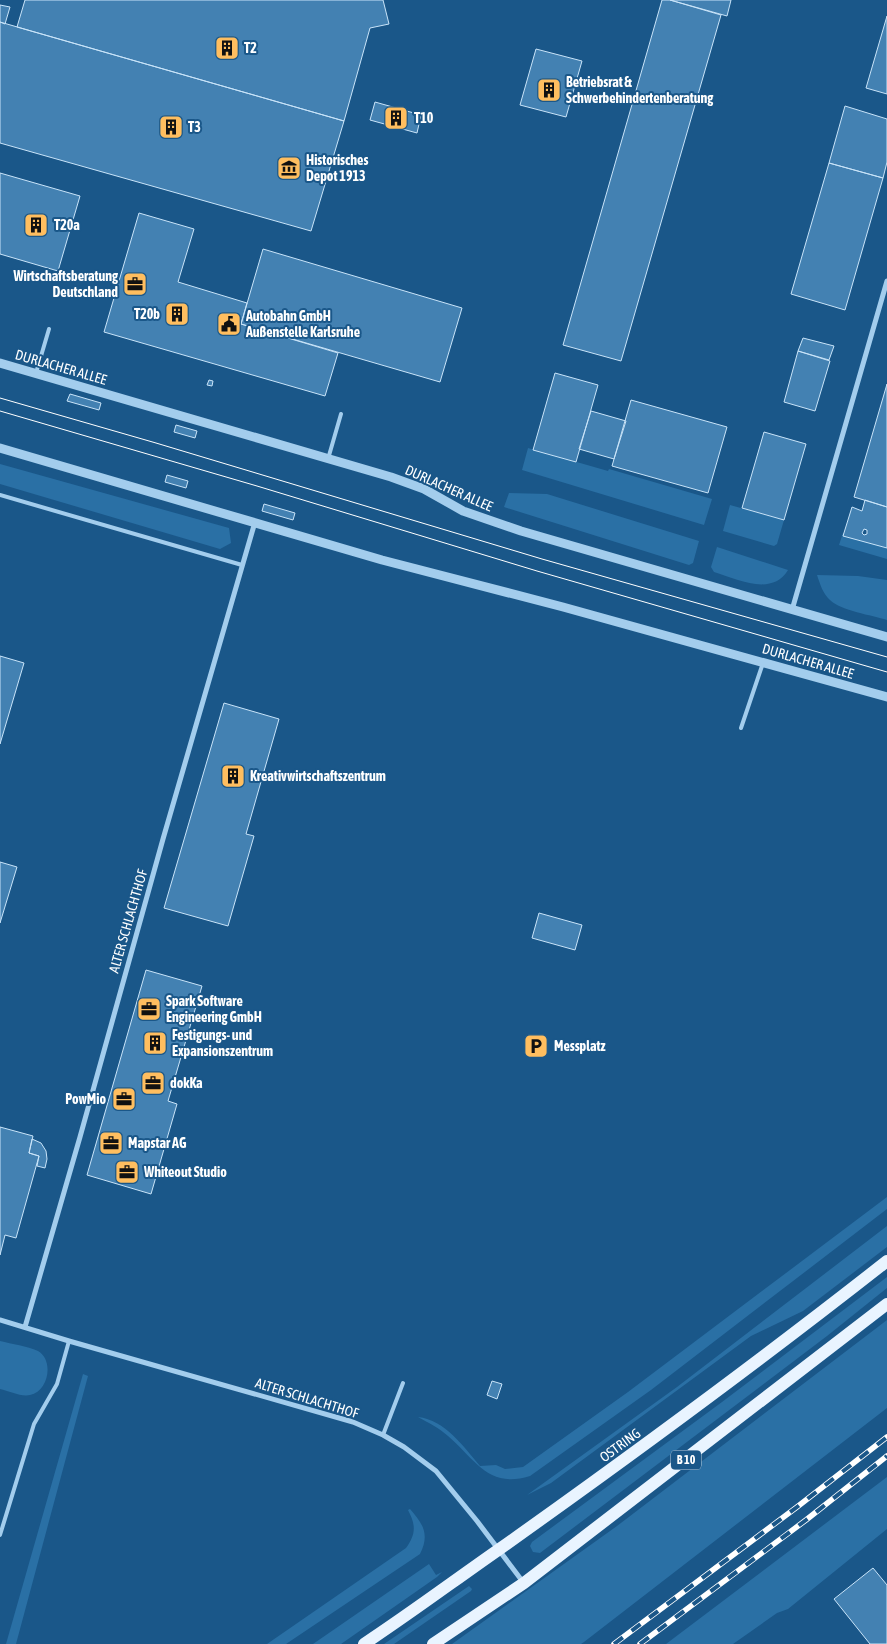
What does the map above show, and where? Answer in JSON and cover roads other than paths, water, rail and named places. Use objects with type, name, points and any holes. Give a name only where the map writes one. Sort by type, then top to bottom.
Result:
[{"type":"main road","name":"OSTRING","points":[[364,1644],[576,1496],[722,1388],[887,1261]]},
{"type":"main road","name":"B 10","points":[[433,1644],[524,1583],[887,1304]]},
{"type":"street","points":[[792,610],[887,281]]},
{"type":"street","name":"DURLACHER ALLEE","points":[[0,363],[391,477],[424,489],[463,511],[491,521],[887,637]]},
{"type":"street","name":"DURLACHER ALLEE","points":[[0,448],[382,560],[563,607],[887,697]]},
{"type":"street","name":"ALTER SCHLACHTHOF","points":[[25,1327],[80,1137],[162,839],[255,522]]},
{"type":"street","name":"ALTER SCHLACHTHOF","points":[[0,1320],[353,1422],[383,1435],[413,1452],[436,1470],[524,1583]]},
{"type":"lane","points":[[36,374],[49,329]]},
{"type":"lane","points":[[328,459],[341,414]]},
{"type":"lane","points":[[0,495],[242,565]]},
{"type":"lane","points":[[742,728],[763,663]]},
{"type":"lane","points":[[0,1535],[34,1424],[57,1384],[69,1341]]},
{"type":"lane","points":[[383,1435],[403,1383]]},
{"type":"tram line","points":[[0,398],[542,559],[887,657]]},
{"type":"tram line","points":[[0,411],[257,486],[537,571],[887,672]]},
{"type":"railway","points":[[614,1644],[887,1437]]},
{"type":"railway","points":[[640,1644],[806,1520],[887,1456]]},
{"type":"place","name":"T2","points":[[227,48]]},
{"type":"place","name":"Betriebsrat & Schwerbehindertenberatung","points":[[549,90]]},
{"type":"place","name":"T10","points":[[396,118]]},
{"type":"place","name":"T3","points":[[171,127]]},
{"type":"place","name":"Historisches Depot 1913","points":[[289,168]]},
{"type":"place","name":"T20a","points":[[36,225]]},
{"type":"place","name":"Wirtschaftsberatung Deutschland","points":[[135,284]]},
{"type":"place","name":"T20b","points":[[177,314]]},
{"type":"place","name":"Autobahn GmbH Außenstelle Karlsruhe","points":[[229,324]]},
{"type":"place","name":"Kreativwirtschaftszentrum","points":[[233,776]]},
{"type":"place","name":"Spark Software Engineering GmbH","points":[[149,1009]]},
{"type":"place","name":"Festigungs- und Expansionszentrum","points":[[155,1043]]},
{"type":"place","name":"Messplatz","points":[[536,1046]]},
{"type":"place","name":"dokKa","points":[[153,1083]]},
{"type":"place","name":"PowMio","points":[[124,1099]]},
{"type":"place","name":"Mapstar AG","points":[[111,1143]]},
{"type":"place","name":"Whiteout Studio","points":[[127,1172]]}]
